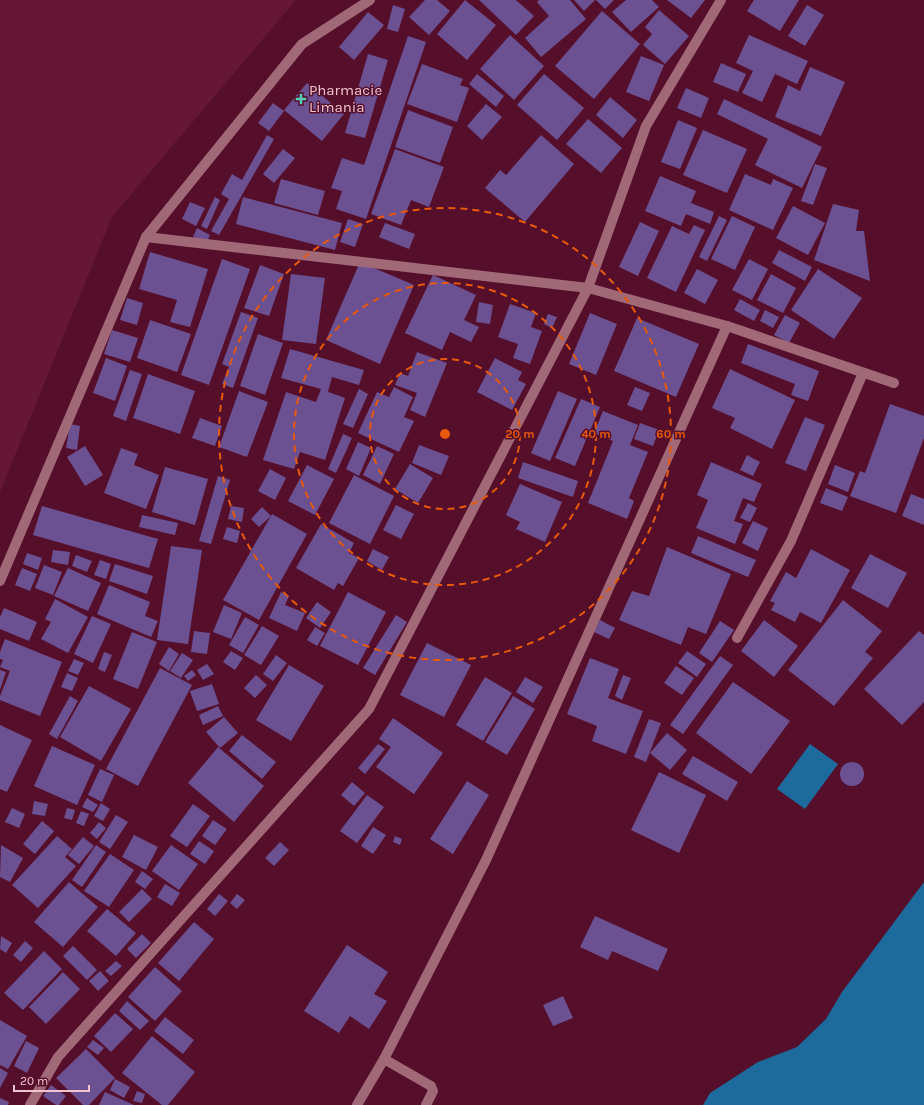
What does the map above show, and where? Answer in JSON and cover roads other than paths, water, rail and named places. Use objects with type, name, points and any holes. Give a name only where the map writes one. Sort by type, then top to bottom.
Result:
[{"type":"street","points":[[0,581],[146,237],[302,44],[370,0]]},
{"type":"street","points":[[30,1105],[58,1057],[369,709],[588,288],[646,126],[721,0]]},
{"type":"street","points":[[146,237],[588,288],[727,326],[894,383]]},
{"type":"street","points":[[357,1105],[384,1059],[486,860],[727,326]]},
{"type":"street","points":[[737,638],[791,541],[863,373]]},
{"type":"street","points":[[384,1059],[431,1086],[433,1091],[426,1105]]},
{"type":"water","points":[[810,744],[838,764],[805,809],[777,789]]},
{"type":"water","points":[[924,882],[924,1105],[703,1105],[710,1093],[758,1062],[797,1047],[826,1019],[842,992]]},
{"type":"place","name":"Pharmacie Limania","points":[[301,99]]}]
